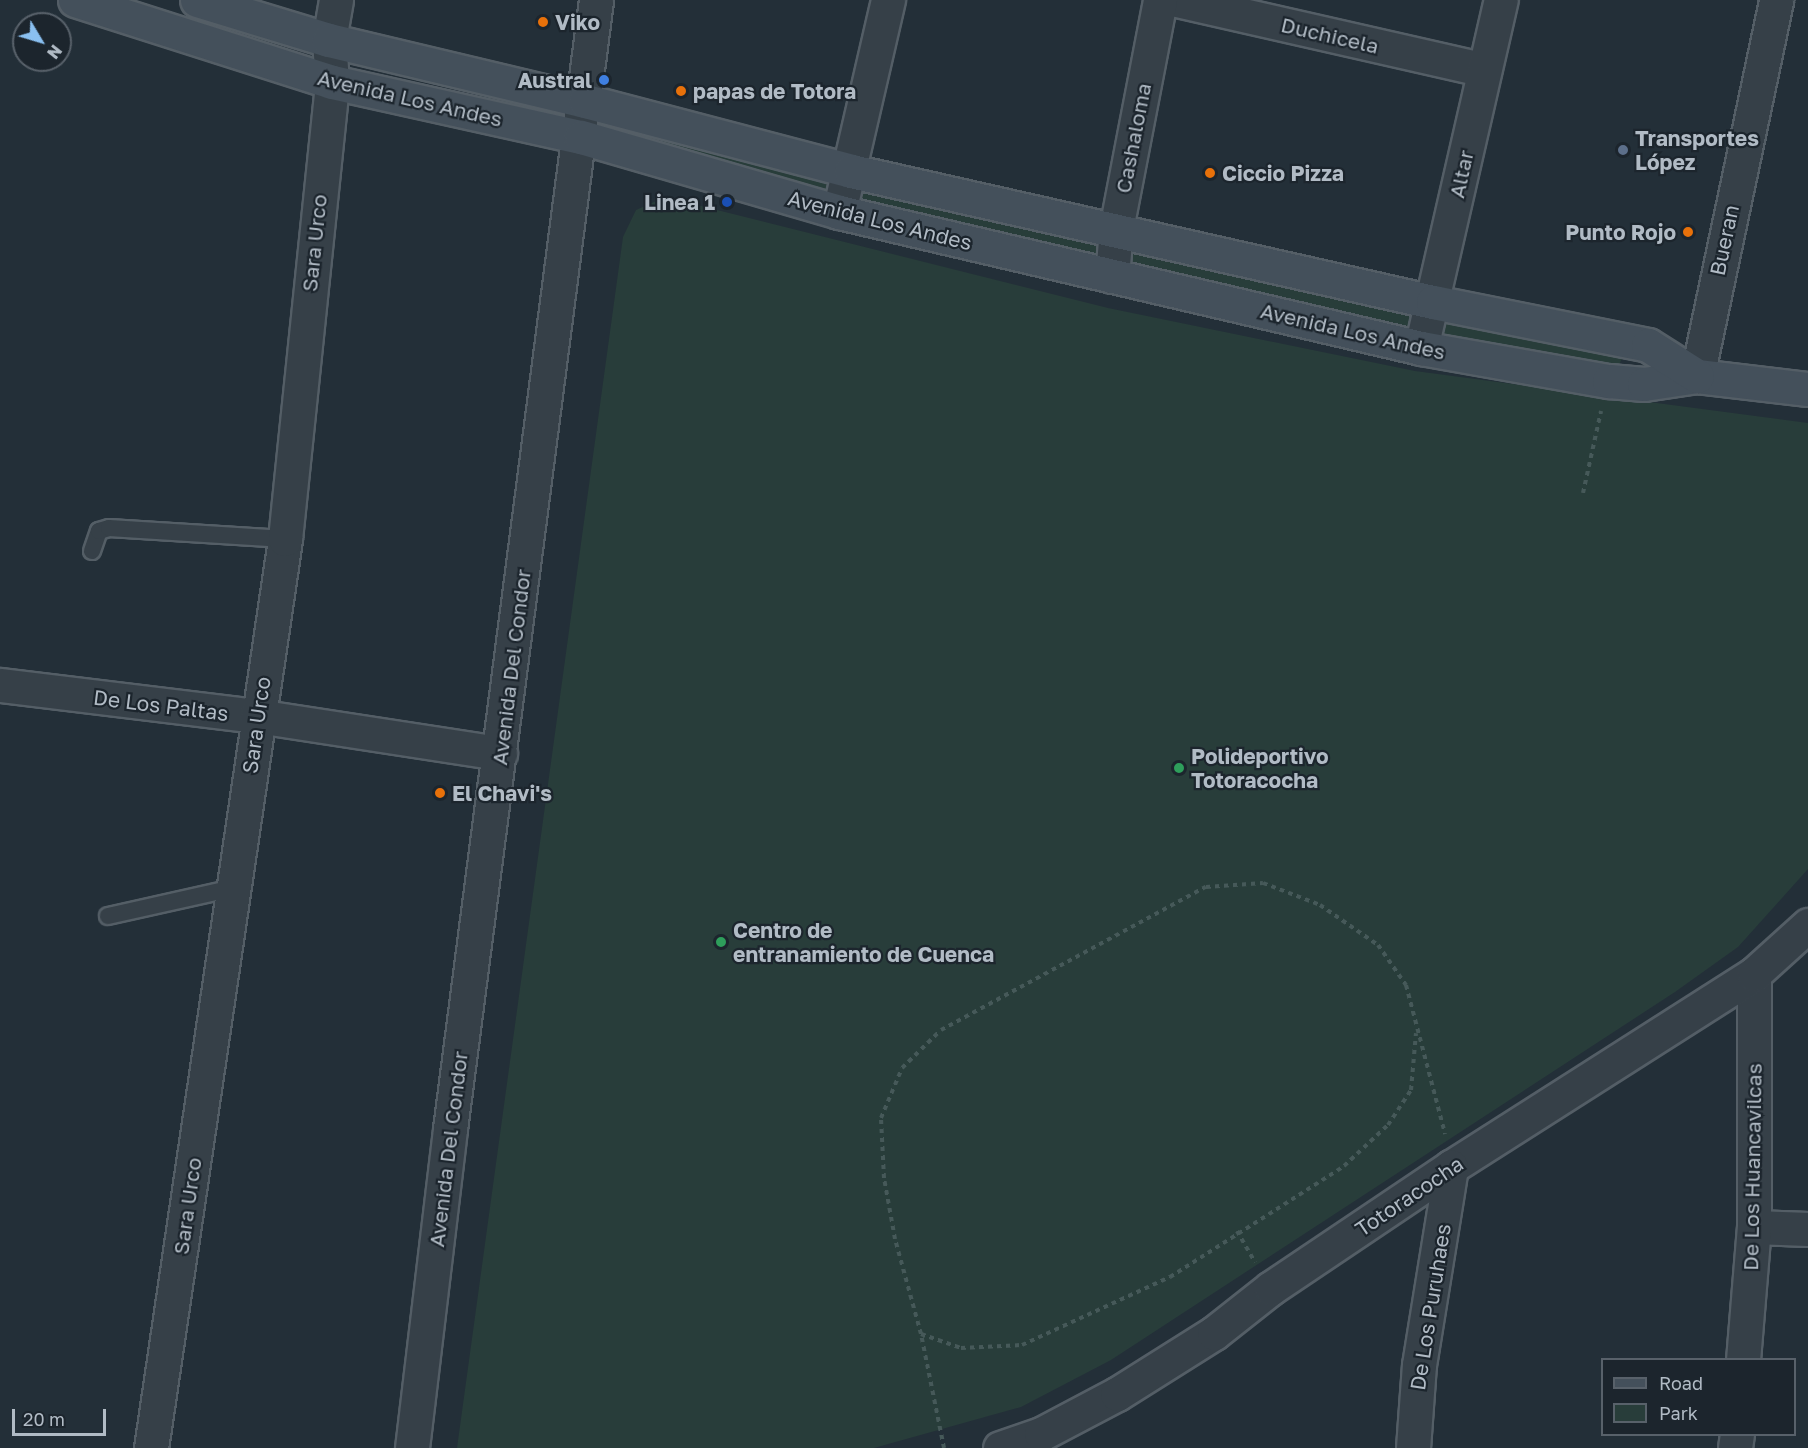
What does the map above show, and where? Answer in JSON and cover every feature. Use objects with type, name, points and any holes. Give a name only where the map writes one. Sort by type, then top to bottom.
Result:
[{"type":"main road","name":"Avenida Los Andes","points":[[75,0],[332,82],[581,137],[839,212],[1421,348],[1608,381],[1644,384],[1697,376],[1808,389]]},
{"type":"main road","name":"Avenida Los Andes","points":[[196,0],[329,40],[585,101],[851,171],[1432,302],[1648,345],[1697,376]]},
{"type":"street","name":"Sara Urco","points":[[151,1448],[257,716],[285,539],[332,82],[329,40],[336,0]]},
{"type":"street","name":"Avenida Del Condor","points":[[412,1448],[581,137],[596,0]]},
{"type":"street","points":[[839,212],[851,171],[888,0]]},
{"type":"street","name":"Cashaloma","points":[[1112,276],[1116,229],[1160,0]]},
{"type":"street","name":"Duchicela","points":[[1177,0],[1484,70]]},
{"type":"street","name":"Altar","points":[[1421,348],[1501,0]]},
{"type":"street","name":"Bueran","points":[[1697,376],[1776,0]]},
{"type":"street","name":"De Los Paltas","points":[[0,685],[257,716],[500,753]]},
{"type":"street","name":"Totoracocha","points":[[1000,1448],[1041,1434],[1117,1394],[1214,1333],[1271,1288],[1451,1167],[1754,974],[1808,925]]},
{"type":"street","name":"De Los Huancavilcas","points":[[1743,1358],[1754,1227],[1754,974]]},
{"type":"street","name":"De Los Puruhaes","points":[[1413,1448],[1419,1365],[1451,1167]]},
{"type":"street","points":[[1754,1227],[1808,1229]]},
{"type":"lane","points":[[92,551],[99,530],[109,528],[285,539]]},
{"type":"lane","points":[[108,916],[233,888]]},
{"type":"path","points":[[1583,493],[1608,381]]},
{"type":"path","points":[[944,1448],[921,1334],[895,1239],[884,1178],[881,1118],[902,1068],[941,1030],[1206,887],[1235,883],[1263,883],[1320,905],[1378,945],[1406,985],[1451,1167]]},
{"type":"path","points":[[921,1334],[961,1348],[1022,1346],[1170,1277],[1344,1166],[1388,1125],[1411,1090],[1417,1029]]},
{"type":"green space","points":[[635,124],[851,171],[839,212],[629,139]]},
{"type":"green space","points":[[861,178],[1116,237],[1106,274],[857,209]]},
{"type":"green space","name":"Polideportivo Totoracocha","points":[[665,197],[1108,308],[1415,371],[1808,423],[1808,869],[1738,947],[1675,992],[1111,1360],[1021,1407],[874,1448],[457,1448],[623,237],[636,210]]},
{"type":"green space","points":[[1126,241],[1425,309],[1417,338],[1118,276]]},
{"type":"green space","points":[[1441,311],[1622,351],[1622,358],[1617,370],[1433,341]]},
{"type":"place","name":"Viko","points":[[543,22]]},
{"type":"place","name":"Austral","points":[[604,80]]},
{"type":"place","name":"papas de Totora","points":[[681,91]]},
{"type":"place","name":"Transportes López","points":[[1623,150]]},
{"type":"place","name":"Ciccio Pizza","points":[[1210,173]]},
{"type":"place","name":"Linea 1","points":[[727,202]]},
{"type":"place","name":"Punto Rojo","points":[[1688,232]]},
{"type":"place","name":"Polideportivo Totoracocha","points":[[1179,768]]},
{"type":"place","name":"El Chavi's","points":[[440,793]]},
{"type":"place","name":"Centro de entranamiento de Cuenca","points":[[721,942]]}]
